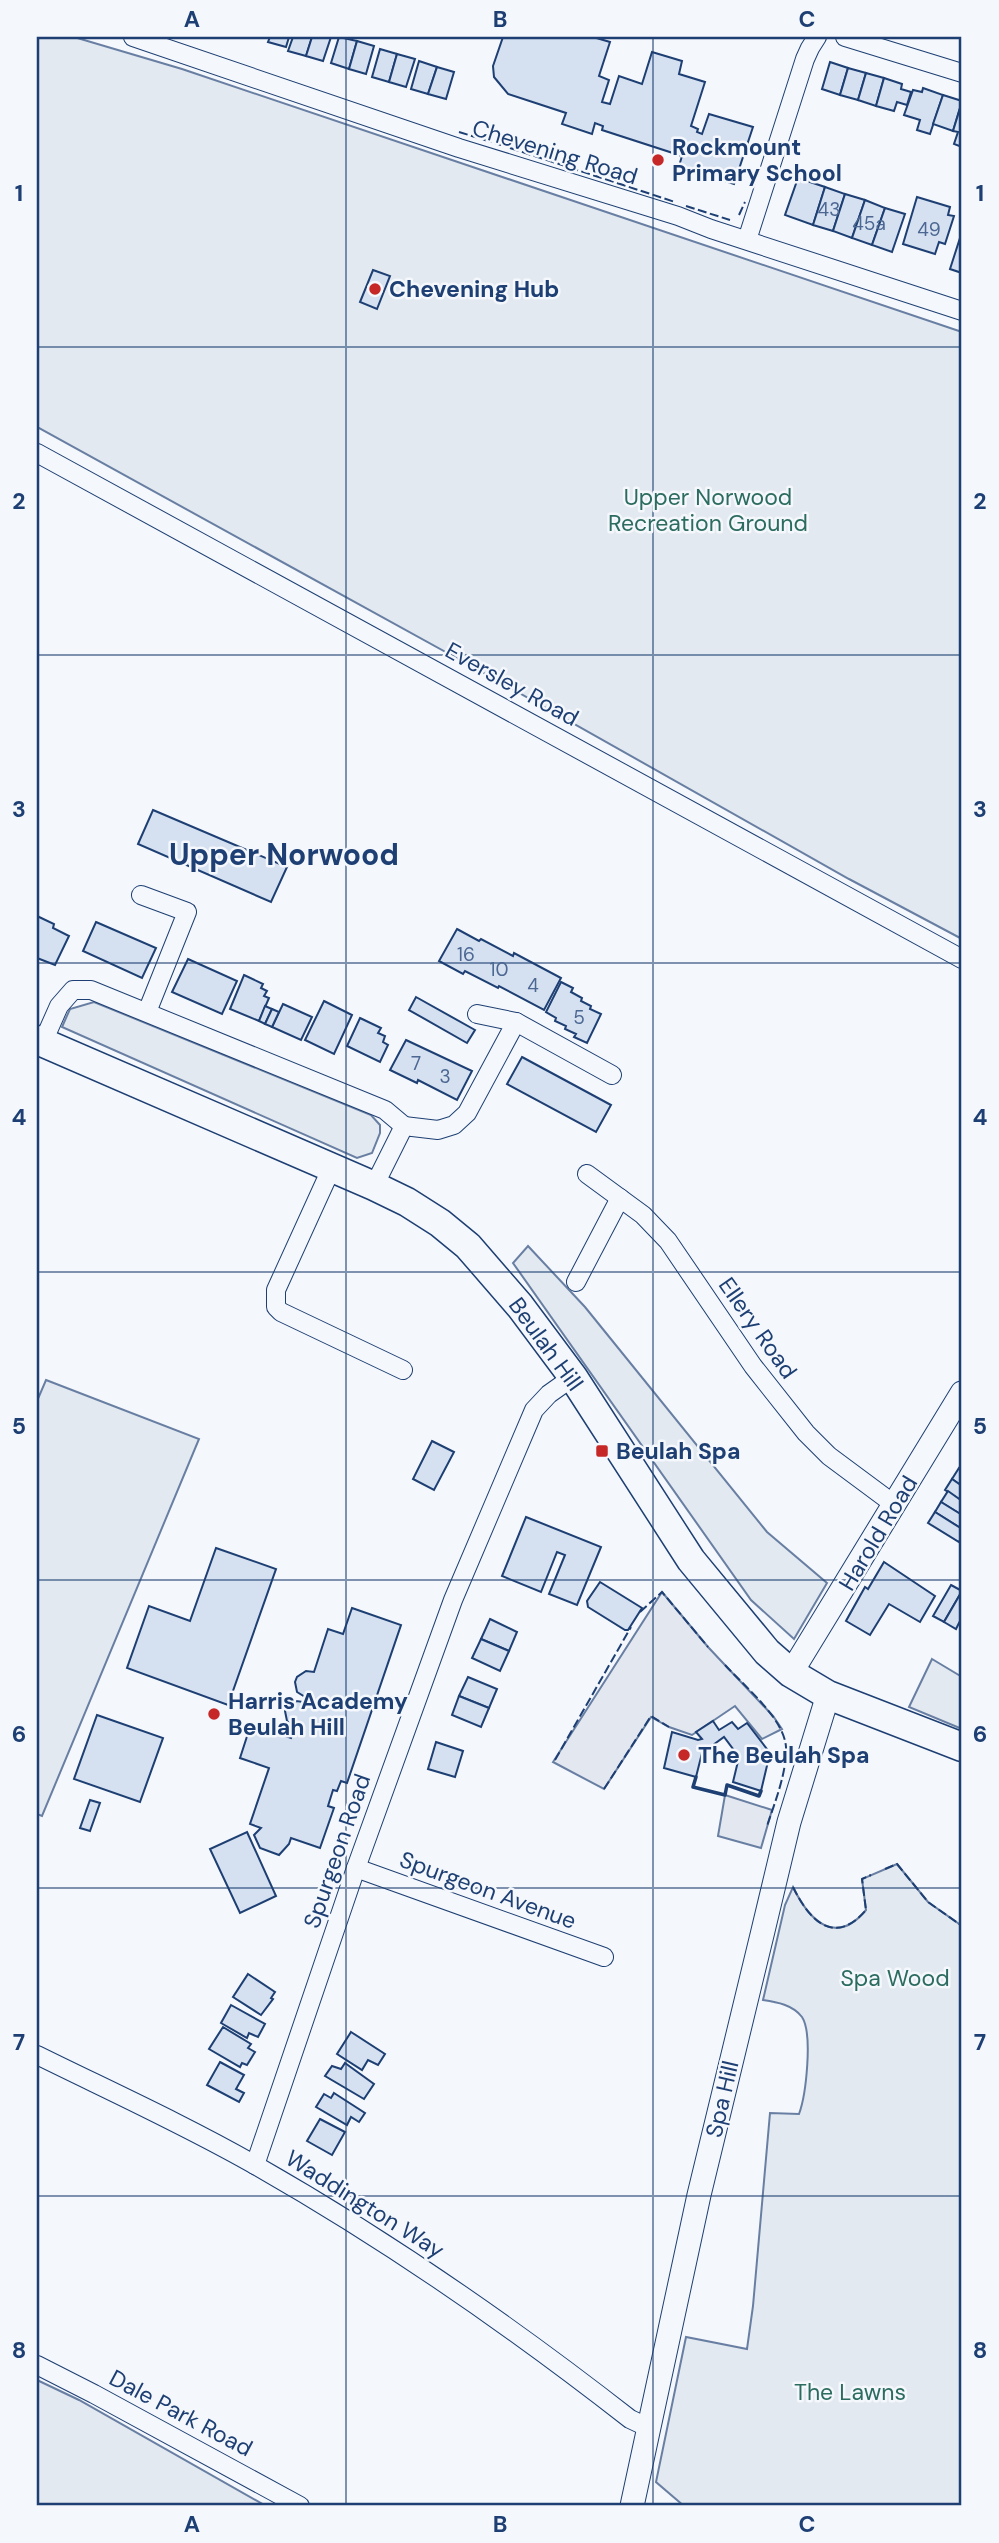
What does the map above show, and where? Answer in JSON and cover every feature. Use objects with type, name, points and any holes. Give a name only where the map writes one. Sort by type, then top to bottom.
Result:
[{"type":"main road","name":"Beulah Hill","points":[[40,1041],[374,1186],[407,1202],[440,1223],[468,1246],[520,1306],[573,1377],[691,1560],[767,1652],[791,1673],[828,1695],[962,1747]]},
{"type":"street","name":"Chevening Road","points":[[133,37],[459,148],[678,216],[962,311]]},
{"type":"street","points":[[747,240],[806,59],[817,37]]},
{"type":"street","points":[[845,37],[962,73]]},
{"type":"street","name":"Eversley Road","points":[[37,453],[962,959]]},
{"type":"street","points":[[141,895],[187,912],[147,1012]]},
{"type":"street","name":"Beulah Hill","points":[[40,1041],[60,1006],[73,990],[91,990],[385,1110],[404,1126]]},
{"type":"street","points":[[477,1014],[516,1022],[612,1075]]},
{"type":"street","points":[[374,1186],[404,1126],[438,1130],[454,1125],[467,1113],[516,1022]]},
{"type":"street","points":[[332,1167],[276,1290],[276,1307],[281,1312],[403,1370]]},
{"type":"street","name":"Ellery Road","points":[[587,1174],[643,1215],[668,1241],[753,1366],[806,1433],[828,1456],[895,1505]]},
{"type":"street","points":[[576,1282],[620,1198]]},
{"type":"street","name":"Spurgeon Road","points":[[255,2165],[356,1868],[453,1600],[520,1438],[540,1402],[573,1377]]},
{"type":"street","name":"Harold Road","points":[[791,1673],[962,1393]]},
{"type":"street","name":"Spa Hill","points":[[632,2506],[702,2183],[789,1822],[828,1695]]},
{"type":"street","name":"Spurgeon Avenue","points":[[356,1868],[604,1958]]},
{"type":"street","name":"Waddington Way","points":[[37,2055],[255,2165],[460,2292],[630,2418],[647,2427]]},
{"type":"street","name":"Dale Park Road","points":[[37,2365],[300,2506]]},
{"type":"green space","name":"Upper Norwood Recreation Ground","points":[[37,37],[74,37],[182,69],[962,332],[962,939],[849,879],[491,677],[37,427]]},
{"type":"green space","points":[[94,1002],[371,1115],[380,1125],[380,1133],[372,1153],[357,1158],[62,1027],[70,1009]]},
{"type":"green space","points":[[528,1246],[585,1307],[767,1532],[827,1583],[794,1639],[751,1600],[513,1263]]},
{"type":"green space","points":[[46,1380],[199,1439],[42,1816],[37,1814],[37,1401]]},
{"type":"green space","points":[[932,1659],[962,1677],[962,1729],[909,1707]]},
{"type":"green space","name":"The Lawns","points":[[897,1864],[928,1902],[962,1926],[962,2506],[684,2506],[656,2482],[686,2337],[747,2349],[770,2113],[799,2114],[804,2093],[808,2050],[802,2017],[789,2007],[763,2000],[785,1905],[793,1887],[816,1919],[834,1928],[844,1927],[866,1910],[862,1879]]},
{"type":"green space","points":[[37,2380],[79,2400],[266,2506],[37,2506]]},
{"type":"shaded area","points":[[662,1592],[782,1729],[762,1739],[735,1706],[692,1735],[651,1717],[604,1789],[553,1762]]},
{"type":"shaded area","points":[[725,1795],[772,1810],[761,1848],[718,1836]]},
{"type":"building","points":[[270,37],[289,37],[286,47],[268,42]]},
{"type":"building","points":[[293,37],[312,37],[306,56],[288,51]]},
{"type":"building","points":[[312,37],[331,37],[323,61],[306,56]]},
{"type":"building","points":[[339,37],[357,41],[349,69],[331,63]]},
{"type":"building","points":[[503,37],[593,37],[610,42],[599,76],[609,80],[602,102],[610,104],[619,76],[642,84],[652,52],[682,61],[679,74],[705,82],[691,126],[698,129],[697,132],[702,134],[709,114],[753,127],[734,184],[679,166],[682,156],[602,130],[603,126],[595,123],[592,134],[562,124],[566,113],[508,94],[494,77],[493,66]]},
{"type":"building","points":[[357,41],[374,46],[366,74],[349,69]]},
{"type":"building","points":[[380,49],[397,54],[389,82],[372,77]]},
{"type":"building","points":[[397,54],[415,59],[406,87],[389,82]]},
{"type":"building","points":[[419,61],[437,67],[428,94],[411,89]]},
{"type":"building","points":[[830,62],[848,68],[840,95],[822,89]]},
{"type":"building","points":[[437,67],[454,72],[446,99],[428,94]]},
{"type":"building","points":[[848,68],[866,73],[858,100],[840,95]]},
{"type":"building","points":[[866,73],[884,78],[876,106],[858,100]]},
{"type":"building","points":[[884,78],[902,84],[901,89],[911,92],[907,105],[897,102],[894,111],[876,106]]},
{"type":"building","points":[[923,88],[943,95],[930,134],[917,130],[920,120],[904,115],[913,90],[922,92]]},
{"type":"building","points":[[943,95],[962,101],[953,131],[933,124]]},
{"type":"building","points":[[962,102],[962,147],[954,144],[958,132],[953,131]]},
{"type":"building","points":[[798,178],[825,187],[813,225],[785,215]]},
{"type":"building","points":[[825,187],[845,194],[833,231],[813,225]]},
{"type":"building","points":[[845,194],[865,200],[852,238],[833,231]]},
{"type":"building","points":[[917,197],[950,207],[948,215],[954,216],[945,244],[939,242],[935,254],[903,244]]},
{"type":"building","points":[[865,200],[885,208],[872,245],[852,238]]},
{"type":"building","points":[[885,208],[905,214],[892,252],[872,245]]},
{"type":"building","points":[[960,238],[962,239],[962,273],[950,269]]},
{"type":"building","name":"Chevening Hub","points":[[373,270],[390,276],[377,309],[360,302]]},
{"type":"building","points":[[153,810],[287,867],[271,902],[138,844]]},
{"type":"building","points":[[37,916],[54,924],[53,928],[69,936],[55,965],[37,958]]},
{"type":"building","points":[[96,922],[156,948],[142,978],[83,951]]},
{"type":"building","points":[[457,929],[513,956],[514,953],[561,978],[544,1010],[499,986],[498,988],[465,971],[463,974],[439,961]]},
{"type":"building","points":[[188,959],[237,981],[222,1014],[172,992]]},
{"type":"building","points":[[244,975],[263,984],[261,988],[267,991],[264,996],[269,998],[259,1021],[230,1009]]},
{"type":"building","points":[[561,982],[573,988],[571,992],[591,1006],[590,1009],[601,1014],[587,1043],[574,1037],[576,1034],[565,1029],[566,1026],[555,1021],[556,1018],[546,1012]]},
{"type":"building","points":[[416,997],[475,1030],[467,1043],[409,1010]]},
{"type":"building","points":[[324,1001],[352,1015],[334,1054],[305,1040]]},
{"type":"building","points":[[283,1004],[312,1017],[301,1040],[272,1027]]},
{"type":"building","points":[[265,1006],[272,1009],[265,1024],[259,1021]]},
{"type":"building","points":[[272,1009],[279,1012],[272,1027],[265,1024]]},
{"type":"building","points":[[360,1018],[381,1028],[378,1033],[385,1036],[383,1042],[388,1045],[380,1062],[347,1046]]},
{"type":"building","points":[[406,1040],[472,1071],[457,1100],[418,1080],[417,1083],[390,1070]]},
{"type":"building","points":[[522,1057],[611,1105],[596,1132],[507,1084]]},
{"type":"building","points":[[432,1441],[454,1452],[434,1490],[413,1479]]},
{"type":"building","points":[[959,1468],[962,1470],[962,1486],[952,1479]]},
{"type":"building","points":[[952,1479],[962,1486],[962,1501],[945,1490]]},
{"type":"building","points":[[948,1491],[962,1501],[962,1515],[941,1502]]},
{"type":"building","points":[[941,1502],[962,1515],[962,1529],[935,1512]]},
{"type":"building","points":[[935,1512],[962,1529],[959,1542],[928,1523]]},
{"type":"building","points":[[526,1517],[601,1547],[577,1605],[549,1594],[565,1555],[557,1552],[541,1592],[502,1576]]},
{"type":"building","points":[[216,1548],[276,1569],[228,1705],[127,1668],[149,1606],[190,1621]]},
{"type":"building","points":[[884,1562],[935,1596],[920,1622],[889,1604],[870,1635],[846,1621],[865,1587],[868,1589]]},
{"type":"building","points":[[600,1582],[642,1608],[628,1630],[588,1607],[587,1601]]},
{"type":"building","points":[[951,1585],[962,1591],[944,1622],[933,1616]]},
{"type":"building","points":[[962,1591],[962,1617],[956,1629],[944,1622]]},
{"type":"building","points":[[352,1608],[401,1625],[347,1783],[341,1781],[337,1791],[333,1790],[328,1806],[334,1808],[320,1848],[291,1838],[279,1855],[260,1848],[254,1835],[261,1828],[250,1824],[269,1768],[240,1758],[251,1724],[291,1738],[295,1727],[287,1721],[285,1711],[291,1703],[303,1702],[305,1697],[297,1692],[297,1677],[306,1671],[314,1672],[328,1629],[343,1634]]},
{"type":"building","points":[[490,1619],[517,1632],[509,1651],[481,1639]]},
{"type":"building","points":[[481,1639],[509,1651],[500,1671],[472,1658]]},
{"type":"building","points":[[468,1677],[497,1689],[489,1708],[459,1696]]},
{"type":"building","points":[[459,1696],[489,1708],[481,1727],[452,1715]]},
{"type":"building","points":[[97,1715],[163,1738],[140,1802],[74,1779]]},
{"type":"building","name":"The Beulah Spa","points":[[713,1721],[719,1730],[732,1722],[738,1729],[747,1723],[770,1753],[761,1791],[733,1782],[739,1757],[724,1737],[702,1753],[696,1777],[664,1768],[672,1732],[702,1739],[696,1732]]},
{"type":"building","points":[[436,1742],[463,1751],[455,1777],[428,1769]]},
{"type":"building","points":[[90,1800],[100,1803],[90,1831],[80,1828]]},
{"type":"building","points":[[247,1832],[276,1896],[240,1913],[210,1849]]},
{"type":"building","points":[[248,1974],[275,1992],[261,2015],[233,1997]]},
{"type":"building","points":[[231,2005],[265,2024],[258,2037],[249,2033],[247,2038],[221,2023]]},
{"type":"building","points":[[223,2027],[251,2044],[248,2048],[255,2052],[247,2065],[242,2063],[240,2067],[209,2049]]},
{"type":"building","points":[[351,2032],[385,2054],[378,2065],[368,2060],[362,2070],[337,2054]]},
{"type":"building","points":[[220,2062],[244,2075],[236,2089],[244,2093],[239,2102],[207,2085]]},
{"type":"building","points":[[345,2063],[374,2084],[364,2099],[325,2076],[332,2066],[341,2069]]},
{"type":"building","points":[[334,2093],[365,2113],[359,2122],[351,2117],[347,2125],[316,2107],[324,2094],[331,2098]]},
{"type":"building","points":[[320,2119],[345,2132],[332,2155],[307,2141]]},
{"type":"fence","points":[[459,132],[501,145]]},
{"type":"fence","points":[[510,148],[675,202]]},
{"type":"fence","points":[[739,215],[745,202]]},
{"type":"fence","points":[[686,206],[730,220]]},
{"type":"fence","points":[[640,1612],[662,1592],[708,1647]]},
{"type":"fence","points":[[555,1760],[631,1627]]},
{"type":"fence","points":[[725,1665],[771,1714],[784,1736],[785,1767],[767,1826]]},
{"type":"fence","points":[[604,1789],[651,1716],[669,1727]]},
{"type":"fence","points":[[885,1869],[897,1864],[928,1902],[962,1926]]},
{"type":"fence","points":[[793,1887],[815,1919],[834,1928],[844,1927],[866,1910],[862,1879],[871,1875]]},
{"type":"wall","points":[[696,1777],[693,1787],[725,1795],[727,1785],[759,1796],[761,1791]]},
{"type":"place","name":"Rockmount Primary School","points":[[658,160]]},
{"type":"place","name":"Chevening Hub","points":[[375,289]]},
{"type":"place","name":"Beulah Spa","points":[[602,1451]]},
{"type":"place","name":"Harris Academy Beulah Hill","points":[[214,1714]]},
{"type":"place","name":"The Beulah Spa","points":[[684,1755]]},
{"type":"district","name":"Upper Norwood","points":[[284,854]]},
{"type":"park label","name":"Spa Wood","points":[[895,1978]]}]
